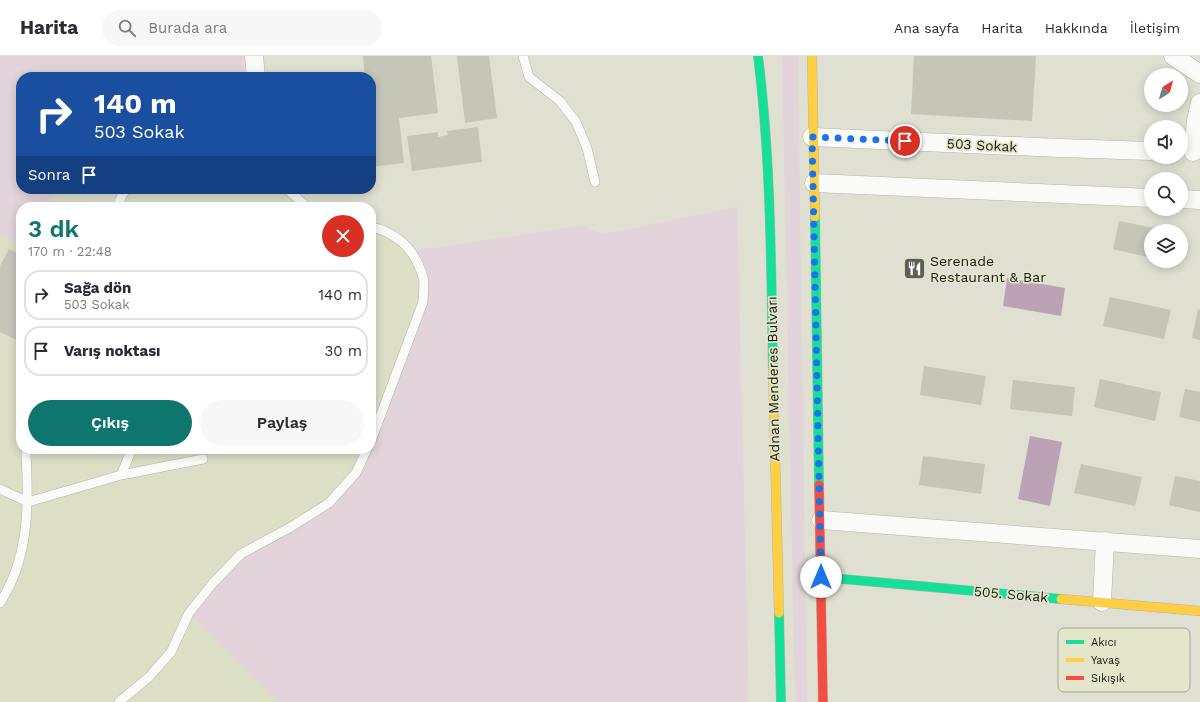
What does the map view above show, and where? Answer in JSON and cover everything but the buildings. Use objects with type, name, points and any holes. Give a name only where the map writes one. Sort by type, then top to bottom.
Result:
[{"type":"main road","name":"Adnan Menderes Bulvarı","points":[[758,56],[765,110],[769,175],[781,702]]},
{"type":"main road","points":[[812,56],[812,137],[821,520],[823,702]]},
{"type":"main road","name":"505. Sokak","points":[[821,577],[1200,611]]},
{"type":"street","points":[[254,56],[256,72]]},
{"type":"street","points":[[1173,56],[1200,74]]},
{"type":"street","points":[[1192,152],[1196,120],[1200,103]]},
{"type":"street","name":"503 Sokak","points":[[812,137],[1144,151]]},
{"type":"street","points":[[814,182],[1144,198]]},
{"type":"street","points":[[1188,199],[1200,200]]},
{"type":"street","points":[[821,520],[1200,548]]},
{"type":"street","points":[[1102,602],[1105,541]]},
{"type":"lane","points":[[523,56],[529,77],[560,101],[576,122],[587,148],[595,182]]},
{"type":"lane","points":[[293,194],[301,202]]},
{"type":"lane","points":[[376,229],[395,236],[412,251],[424,278],[423,302],[376,428]]},
{"type":"lane","points":[[0,603],[10,588],[22,555],[28,502],[26,454]]},
{"type":"lane","points":[[121,475],[130,454]]},
{"type":"lane","points":[[119,702],[149,677],[171,652],[189,613],[213,583],[241,554],[291,527],[329,503],[356,473],[365,454]]},
{"type":"lane","points":[[0,489],[28,502],[121,475],[203,459]]},
{"type":"shaded area","points":[[0,56],[243,56],[245,72],[16,72],[16,194],[56,194],[51,202],[16,202],[16,242],[0,236]]},
{"type":"shaded area","points":[[782,56],[798,56],[807,702],[795,702]]},
{"type":"shaded area","points":[[56,194],[66,194],[86,202],[51,202]]},
{"type":"shaded area","points":[[125,194],[293,194],[301,202],[120,202]]},
{"type":"shaded area","points":[[737,207],[749,702],[279,702],[189,613],[241,554],[329,503],[367,454],[376,454],[376,428],[423,302],[424,278],[412,251],[581,226],[604,234]]},
{"type":"shaded area","points":[[376,229],[395,236],[424,278],[423,302],[376,428]]},
{"type":"shaded area","points":[[0,236],[16,242],[16,454],[365,454],[356,473],[329,503],[189,613],[279,702],[0,702]]},
{"type":"shaded area","points":[[1007,278],[1065,288],[1061,316],[1003,306]]},
{"type":"shaded area","points":[[1030,436],[1062,442],[1050,506],[1018,499]]},
{"type":"traffic: fast","points":[[758,56],[766,134],[768,173],[773,369]]},
{"type":"traffic: fast","points":[[815,217],[819,485]]},
{"type":"traffic: fast","points":[[821,577],[1061,599]]},
{"type":"traffic: fast","points":[[779,613],[781,702]]},
{"type":"traffic: slow","points":[[812,56],[815,217]]},
{"type":"traffic: slow","points":[[773,369],[779,613]]},
{"type":"traffic: slow","points":[[1061,599],[1200,611]]},
{"type":"traffic: jam","points":[[819,485],[823,702]]},
{"type":"place","name":"Serenade Restaurant & Bar","points":[[914,269]]},
{"type":"route","points":[[821,577],[812,137],[905,141]]}]
